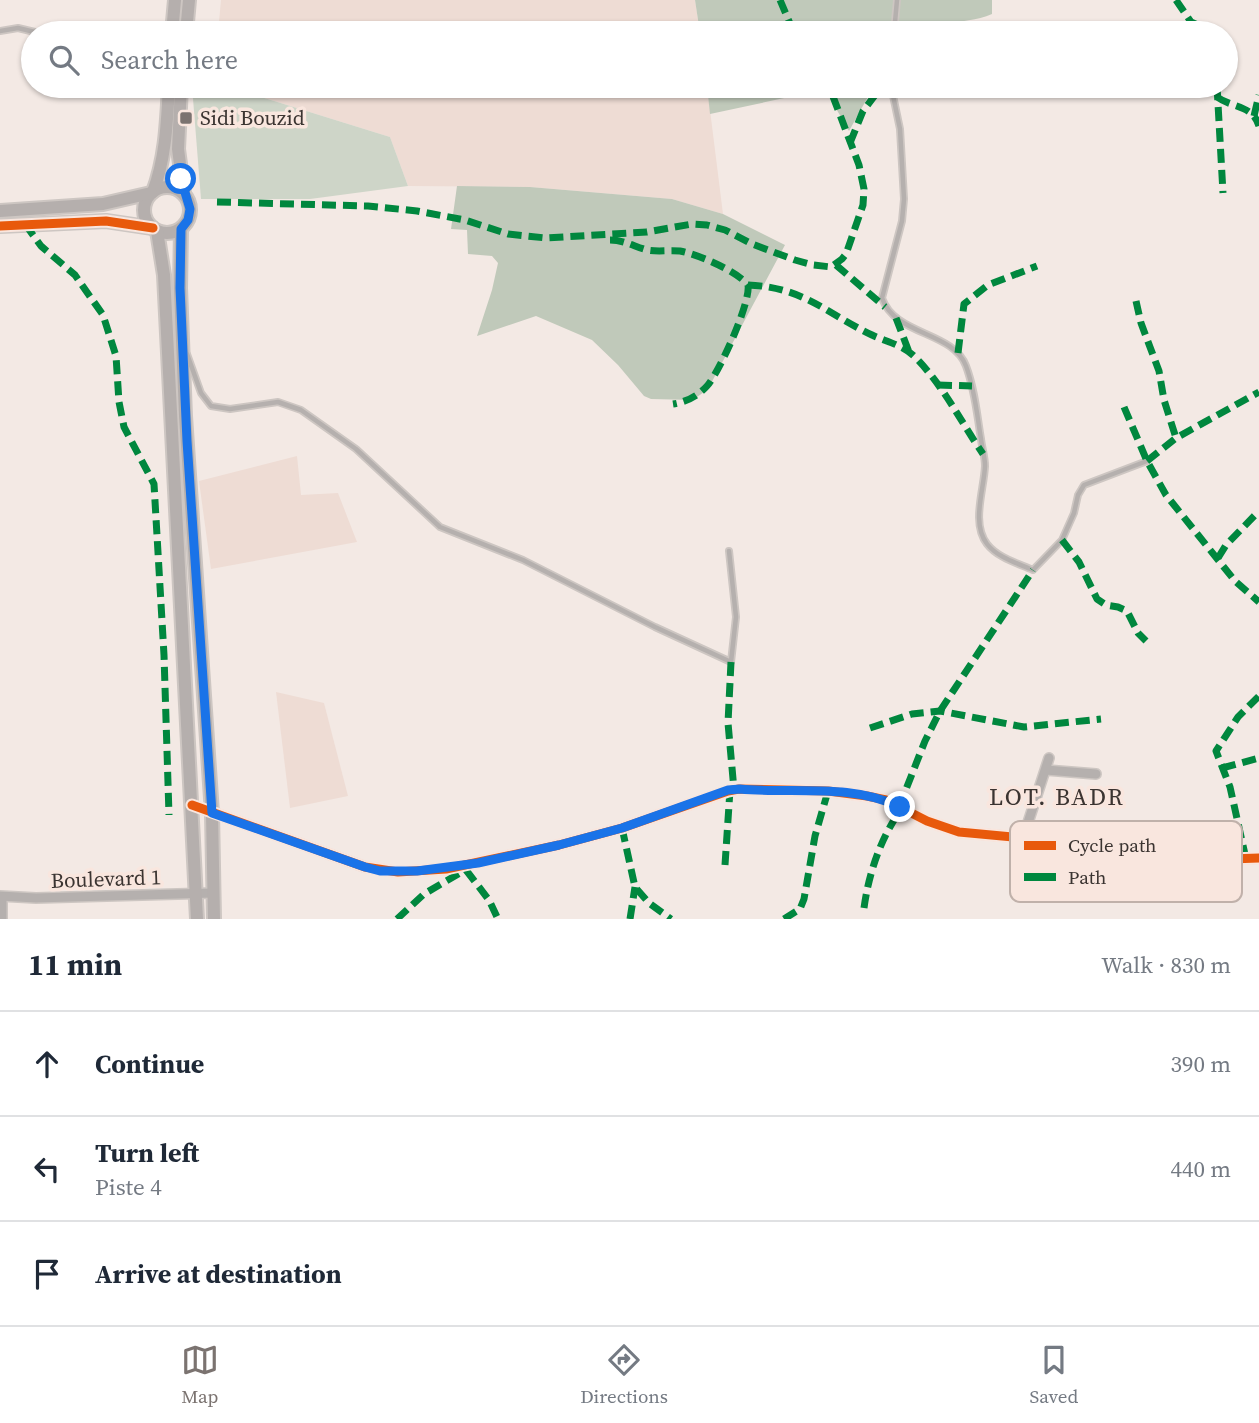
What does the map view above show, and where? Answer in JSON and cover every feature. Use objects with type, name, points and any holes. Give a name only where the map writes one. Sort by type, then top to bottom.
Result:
[{"type":"main road","points":[[173,21],[175,0]]},
{"type":"main road","points":[[187,21],[189,0]]},
{"type":"main road","points":[[168,98],[166,144],[161,168],[144,208],[146,219],[155,229],[164,275],[197,919]]},
{"type":"main road","points":[[0,226],[106,221],[169,233],[181,229],[188,220],[190,209],[184,194],[178,149],[180,98]]},
{"type":"main road","points":[[0,211],[103,204],[169,187],[184,194]]},
{"type":"main road","points":[[181,229],[182,340],[212,813],[214,919]]},
{"type":"street","points":[[1029,821],[1049,758]]},
{"type":"street","points":[[1046,770],[1096,774]]},
{"type":"street","points":[[192,805],[365,867],[398,872],[446,869],[559,845],[622,828],[695,801],[740,789],[828,791],[867,796],[886,800],[927,821],[959,832],[1010,837]]},
{"type":"street","name":"Boulevard 1","points":[[1,897],[213,893]]},
{"type":"street","points":[[1,897],[2,919]]},
{"type":"lane","points":[[895,21],[897,0]]},
{"type":"lane","points":[[0,31],[21,29]]},
{"type":"lane","points":[[894,98],[900,129],[904,199],[902,221],[882,298],[886,308],[896,318],[958,353],[966,364],[978,414],[985,466],[980,523],[988,545],[997,553],[1033,570],[1062,540],[1084,485],[1147,461]]},
{"type":"lane","points":[[182,340],[201,393],[211,406],[222,409],[278,402],[301,410],[356,449],[440,527],[500,549],[731,662],[736,617],[729,551]]},
{"type":"shaded area","points":[[221,0],[695,0],[698,21],[219,21]]},
{"type":"shaded area","points":[[193,98],[265,98],[390,137],[408,186],[310,199],[201,199]]},
{"type":"shaded area","points":[[265,98],[708,98],[723,214],[672,199],[530,187],[408,186],[390,137]]},
{"type":"shaded area","points":[[297,456],[301,495],[338,493],[357,542],[211,569],[199,481]]},
{"type":"shaded area","points":[[276,692],[324,703],[348,796],[290,808]]},
{"type":"green space","points":[[695,0],[992,0],[992,14],[961,21],[698,21]]},
{"type":"green space","points":[[708,98],[784,98],[710,114]]},
{"type":"green space","points":[[830,98],[867,98],[849,131]]},
{"type":"green space","points":[[457,186],[530,187],[672,199],[723,214],[785,245],[708,389],[693,400],[651,399],[644,396],[592,340],[536,316],[477,336],[498,263],[492,256],[468,254],[467,230],[451,229]]},
{"type":"marked path","points":[[780,0],[789,21]]},
{"type":"marked path","points":[[1176,0],[1190,21]]},
{"type":"marked path","points":[[1254,116],[1259,95]]},
{"type":"marked path","points":[[217,202],[368,206],[417,211],[465,220],[508,234],[546,238],[647,232],[692,224],[707,225],[795,260],[831,267],[846,254],[863,205],[864,189],[859,165],[834,98]]},
{"type":"marked path","points":[[850,143],[863,111],[873,98]]},
{"type":"marked path","points":[[1218,98],[1223,193]]},
{"type":"marked path","points":[[1218,98],[1247,110],[1259,126]]},
{"type":"marked path","points":[[25,224],[41,246],[75,275],[103,315],[116,356],[119,402],[124,427],[154,484],[164,655],[169,815]]},
{"type":"marked path","points":[[610,240],[647,250],[680,251],[696,256],[726,269],[748,285],[740,321],[712,379],[696,396],[673,404]]},
{"type":"marked path","points":[[836,265],[885,307]]},
{"type":"marked path","points":[[958,353],[964,304],[988,285],[1037,266]]},
{"type":"marked path","points":[[748,285],[799,296],[910,353],[934,379],[983,454]]},
{"type":"marked path","points":[[1136,301],[1141,323],[1159,371],[1164,400],[1176,438]]},
{"type":"marked path","points":[[896,318],[909,352]]},
{"type":"marked path","points":[[938,385],[972,386]]},
{"type":"marked path","points":[[1147,461],[1176,438],[1259,392]]},
{"type":"marked path","points":[[1124,407],[1147,461],[1166,495],[1235,581],[1259,602]]},
{"type":"marked path","points":[[1218,558],[1226,545],[1259,511]]},
{"type":"marked path","points":[[1062,540],[1079,562],[1097,599],[1106,605],[1127,611],[1138,633],[1146,641]]},
{"type":"marked path","points":[[899,807],[940,711],[1033,570]]},
{"type":"marked path","points":[[731,662],[728,723],[734,790]]},
{"type":"marked path","points":[[1238,821],[1230,787],[1216,751],[1238,717],[1259,696]]},
{"type":"marked path","points":[[870,728],[912,714],[940,711],[1024,727],[1101,719]]},
{"type":"marked path","points":[[1222,768],[1259,758]]},
{"type":"marked path","points":[[725,865],[730,790]]},
{"type":"marked path","points":[[784,919],[800,909],[804,899],[815,836],[828,791]]},
{"type":"marked path","points":[[864,908],[877,855],[902,808]]},
{"type":"marked path","points":[[622,828],[635,887],[649,903],[671,919]]},
{"type":"marked path","points":[[1242,841],[1246,859]]},
{"type":"marked path","points":[[466,870],[489,900],[498,919]]},
{"type":"marked path","points":[[397,919],[424,894],[460,873]]},
{"type":"marked path","points":[[630,919],[635,887]]},
{"type":"cycle path","points":[[0,226],[106,221],[153,228]]},
{"type":"cycle path","points":[[192,805],[365,867],[398,872],[446,869],[559,845],[622,828],[739,789],[828,791],[867,796],[886,800],[927,821],[959,832],[1010,837]]},
{"type":"cycle path","points":[[1242,859],[1259,858]]},
{"type":"place","name":"Sidi Bouzid","points":[[186,118]]},
{"type":"district","name":"LOT. BADR","points":[[1057,797]]},
{"type":"route","points":[[181,179],[184,194],[190,204],[190,215],[181,229],[180,288],[187,441],[212,813],[365,867],[398,872],[446,869],[559,845],[622,828],[728,790],[828,791],[886,800],[900,807]]}]
